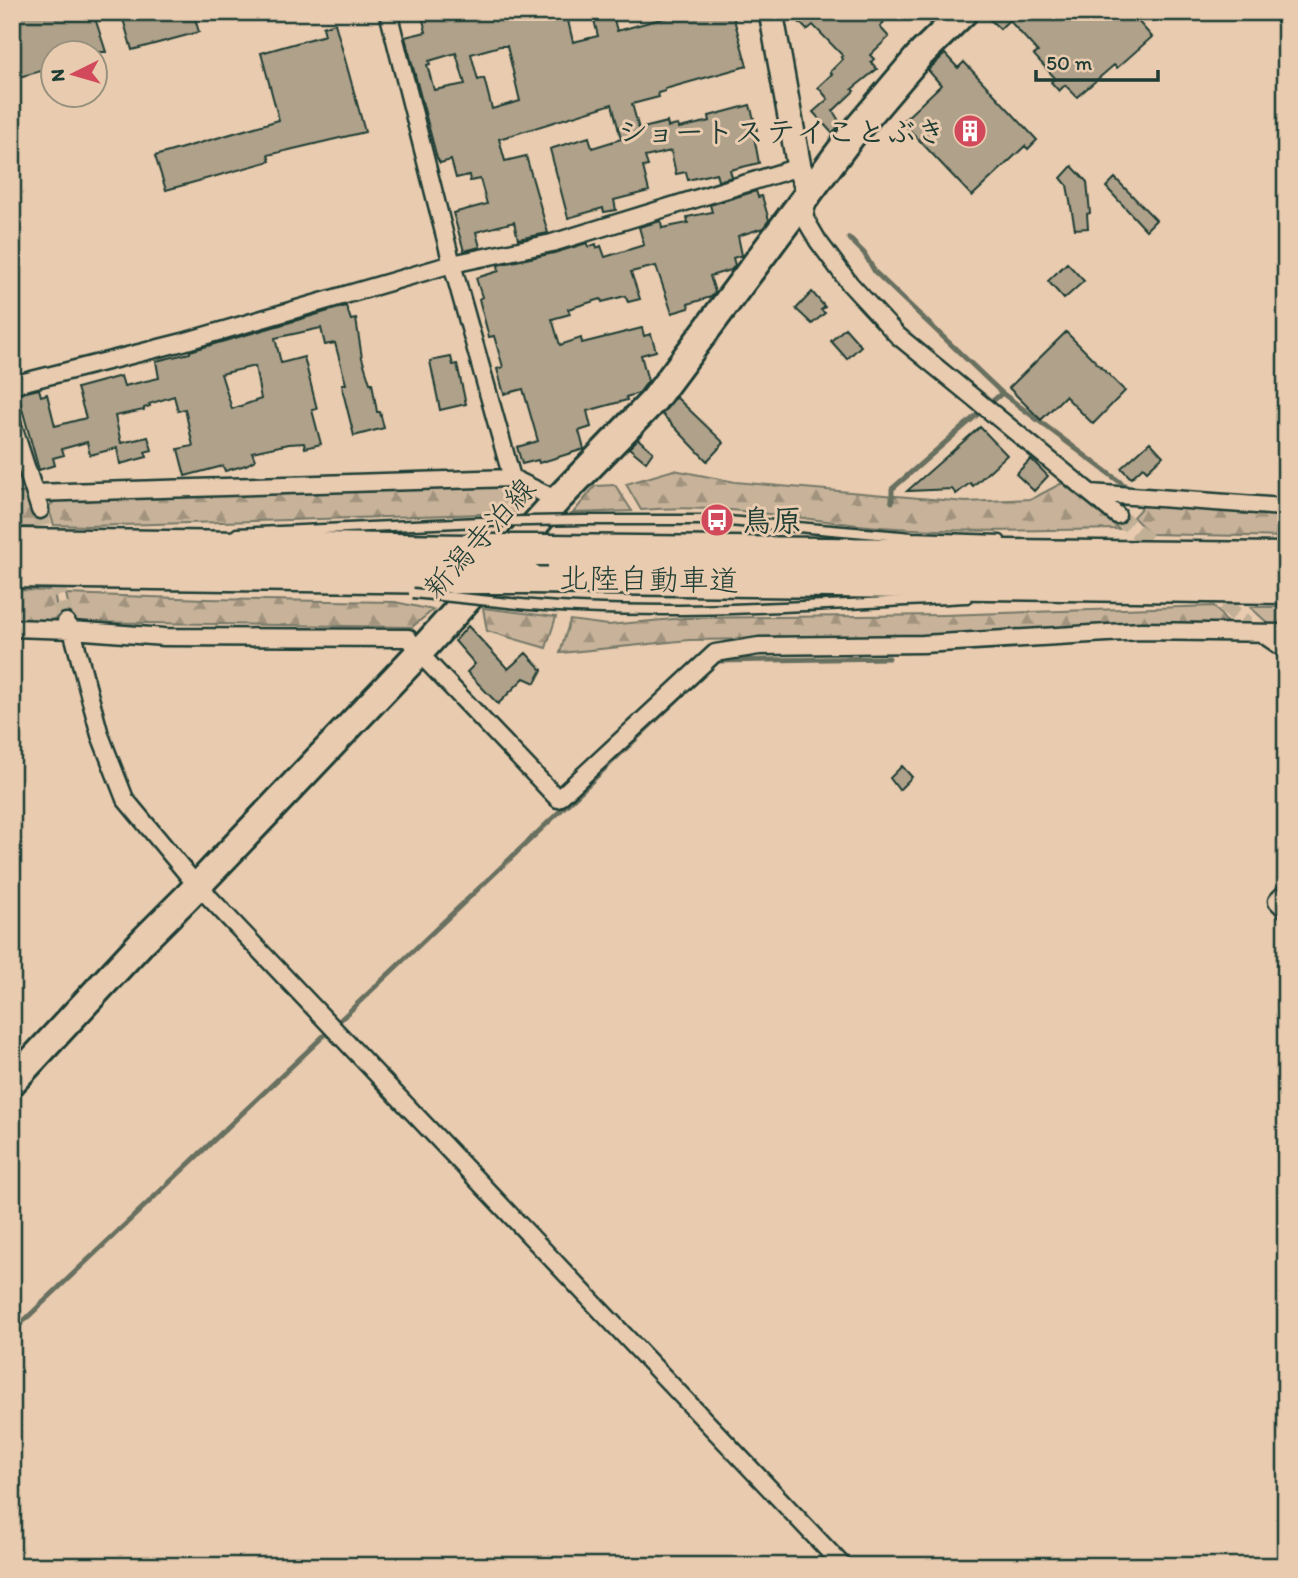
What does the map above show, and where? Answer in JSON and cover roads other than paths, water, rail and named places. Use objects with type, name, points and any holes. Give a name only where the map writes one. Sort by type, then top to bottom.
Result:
[{"type":"highway","name":"北陸自動車道","points":[[12,544],[1286,557]]},
{"type":"highway","name":"北陸自動車道","points":[[12,572],[1286,588]]},
{"type":"main road","name":"新潟寺泊線","points":[[12,1082],[419,653],[557,500],[654,400],[852,135],[902,76],[964,12]]},
{"type":"street","points":[[388,12],[452,264],[512,478]]},
{"type":"street","points":[[771,12],[799,167],[809,193],[804,217],[818,241],[850,284],[897,335],[1117,515]]},
{"type":"street","points":[[12,385],[183,342],[452,264],[552,243],[799,167]]},
{"type":"street","points":[[12,423],[40,510]]},
{"type":"street","points":[[35,493],[512,478],[557,500]]},
{"type":"street","points":[[1090,494],[1283,507]]},
{"type":"street","points":[[1247,624],[1286,650]]},
{"type":"street","points":[[68,625],[100,735],[125,799],[197,887],[843,1566]]},
{"type":"street","points":[[12,628],[68,625],[164,637],[408,638],[419,653],[558,799],[715,653],[759,646],[923,643],[1141,631],[1286,633]]},
{"type":"street","points":[[1286,892],[1277,901],[1286,910]]},
{"type":"lane","points":[[228,534],[480,522],[717,520],[912,537],[1016,541]]},
{"type":"lane","points":[[109,545],[202,536]]},
{"type":"lane","points":[[1135,547],[1286,557]]},
{"type":"lane","points":[[12,572],[92,580],[213,584]]},
{"type":"lane","points":[[1038,594],[1184,587]]},
{"type":"lane","points":[[400,592],[565,608],[644,609],[972,598]]},
{"type":"waterway","points":[[849,238],[864,253],[875,272],[1002,393],[1128,488]]},
{"type":"waterway","points":[[892,502],[892,489],[1002,393]]},
{"type":"waterway","points":[[12,1332],[718,661],[889,658]]},
{"type":"tunnel","points":[[40,510],[65,620]]},
{"type":"tunnel","points":[[1117,515],[1164,554]]},
{"type":"tunnel","points":[[1205,589],[1247,624]]},
{"type":"place","name":"ショートステイことぶき","points":[[970,131]]},
{"type":"place","name":"鳥原","points":[[717,520]]}]
